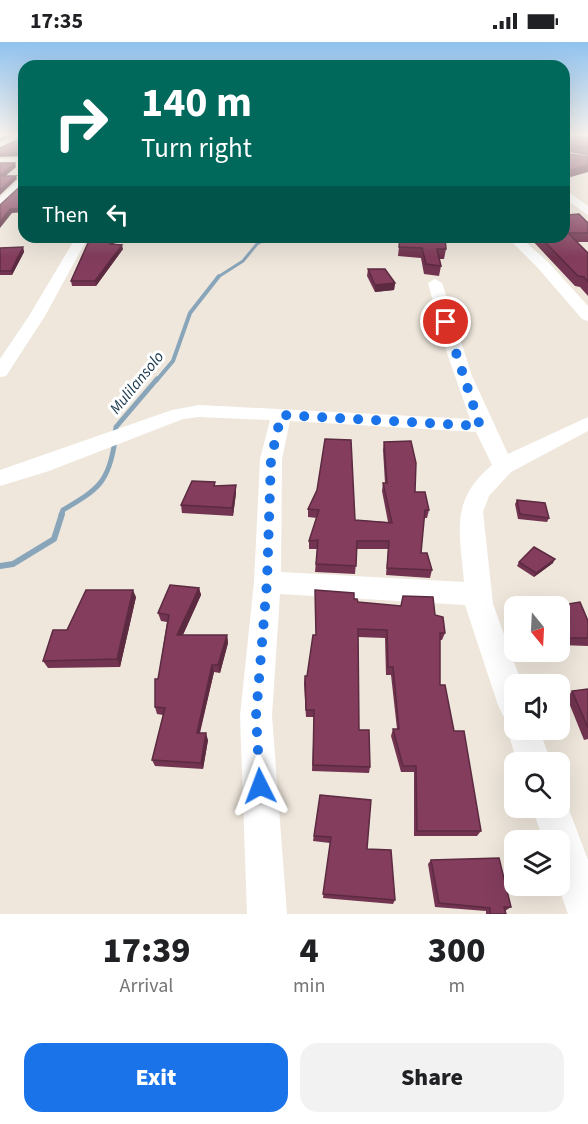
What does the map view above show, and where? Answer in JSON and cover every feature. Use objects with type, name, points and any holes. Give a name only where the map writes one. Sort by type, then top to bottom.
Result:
[{"type":"street","points":[[0,205],[18,186]]},
{"type":"street","points":[[570,197],[588,212]]},
{"type":"street","points":[[0,372],[37,316],[79,243]]},
{"type":"street","points":[[519,243],[588,316]]},
{"type":"street","points":[[435,283],[480,426],[503,465]]},
{"type":"street","points":[[0,478],[41,466],[179,414],[199,411],[480,426]]},
{"type":"street","points":[[267,914],[256,716],[267,582],[271,459],[281,415]]},
{"type":"street","points":[[504,674],[478,594],[471,512],[474,498],[503,465],[588,423]]},
{"type":"street","points":[[267,582],[478,594]]},
{"type":"street","points":[[554,818],[588,914]]},
{"type":"building","points":[[0,176],[16,176],[0,190]]},
{"type":"building","points":[[18,188],[18,208],[10,209],[0,222],[0,205]]},
{"type":"building","points":[[579,214],[588,223],[588,233],[570,233],[570,215]]},
{"type":"building","points":[[570,235],[588,253],[588,282],[584,277],[578,276],[546,243],[570,243]]},
{"type":"building","points":[[88,243],[122,245],[95,281],[71,281]]},
{"type":"building","points":[[399,243],[446,243],[446,249],[437,249],[441,266],[426,264],[422,248],[399,247]]},
{"type":"building","points":[[23,247],[11,271],[0,271],[0,248]]},
{"type":"building","points":[[368,269],[385,269],[395,283],[375,285]]},
{"type":"building","points":[[325,439],[351,440],[355,520],[392,523],[383,483],[387,483],[384,442],[411,441],[416,463],[415,492],[425,492],[429,510],[425,510],[421,553],[427,553],[432,570],[387,568],[389,541],[357,541],[356,566],[316,564],[318,540],[309,541],[319,510],[308,509],[317,490]]},
{"type":"building","points":[[192,481],[215,482],[214,486],[236,485],[232,508],[181,505]]},
{"type":"building","points":[[517,500],[545,503],[549,518],[520,514]]},
{"type":"building","points":[[534,547],[555,559],[536,573],[519,562]]},
{"type":"building","points":[[170,585],[199,588],[177,635],[227,635],[218,665],[212,665],[197,733],[206,733],[201,763],[152,760],[165,708],[155,707],[155,679],[158,679],[169,615],[158,613]]},
{"type":"building","points":[[86,590],[133,590],[117,659],[43,661],[53,630],[67,630]]},
{"type":"building","points":[[315,590],[354,593],[354,599],[358,602],[401,606],[403,596],[433,597],[435,615],[443,617],[445,633],[440,633],[440,685],[445,685],[454,731],[464,731],[481,831],[417,831],[416,766],[403,766],[393,729],[399,729],[393,667],[388,667],[387,630],[358,629],[359,730],[369,730],[370,767],[313,765],[314,710],[306,710],[305,676],[307,676],[313,635],[316,635]]},
{"type":"building","points":[[580,602],[588,621],[588,638],[570,638],[570,604]]},
{"type":"building","points":[[588,689],[588,728],[572,691]]},
{"type":"building","points":[[320,795],[371,800],[367,849],[391,850],[395,900],[323,894],[331,837],[314,836]]},
{"type":"building","points":[[499,858],[504,878],[504,896],[508,896],[511,907],[504,907],[506,914],[490,914],[490,908],[439,903],[431,860]]},
{"type":"waterway","name":"Mulilansolo","points":[[218,277],[243,261],[259,243]]},
{"type":"waterway","name":"Mulilansolo","points":[[156,381],[173,361],[190,313],[218,277]]},
{"type":"waterway","name":"Mulilansolo","points":[[115,434],[116,427],[157,379]]},
{"type":"waterway","name":"Mulilansolo","points":[[61,515],[63,510],[100,483],[109,466],[115,440]]},
{"type":"waterway","name":"Mulilansolo","points":[[0,566],[13,564],[54,539],[62,514]]},
{"type":"route","points":[[260,786],[256,716],[267,582],[271,459],[281,415],[386,419],[480,426],[446,322]]}]
